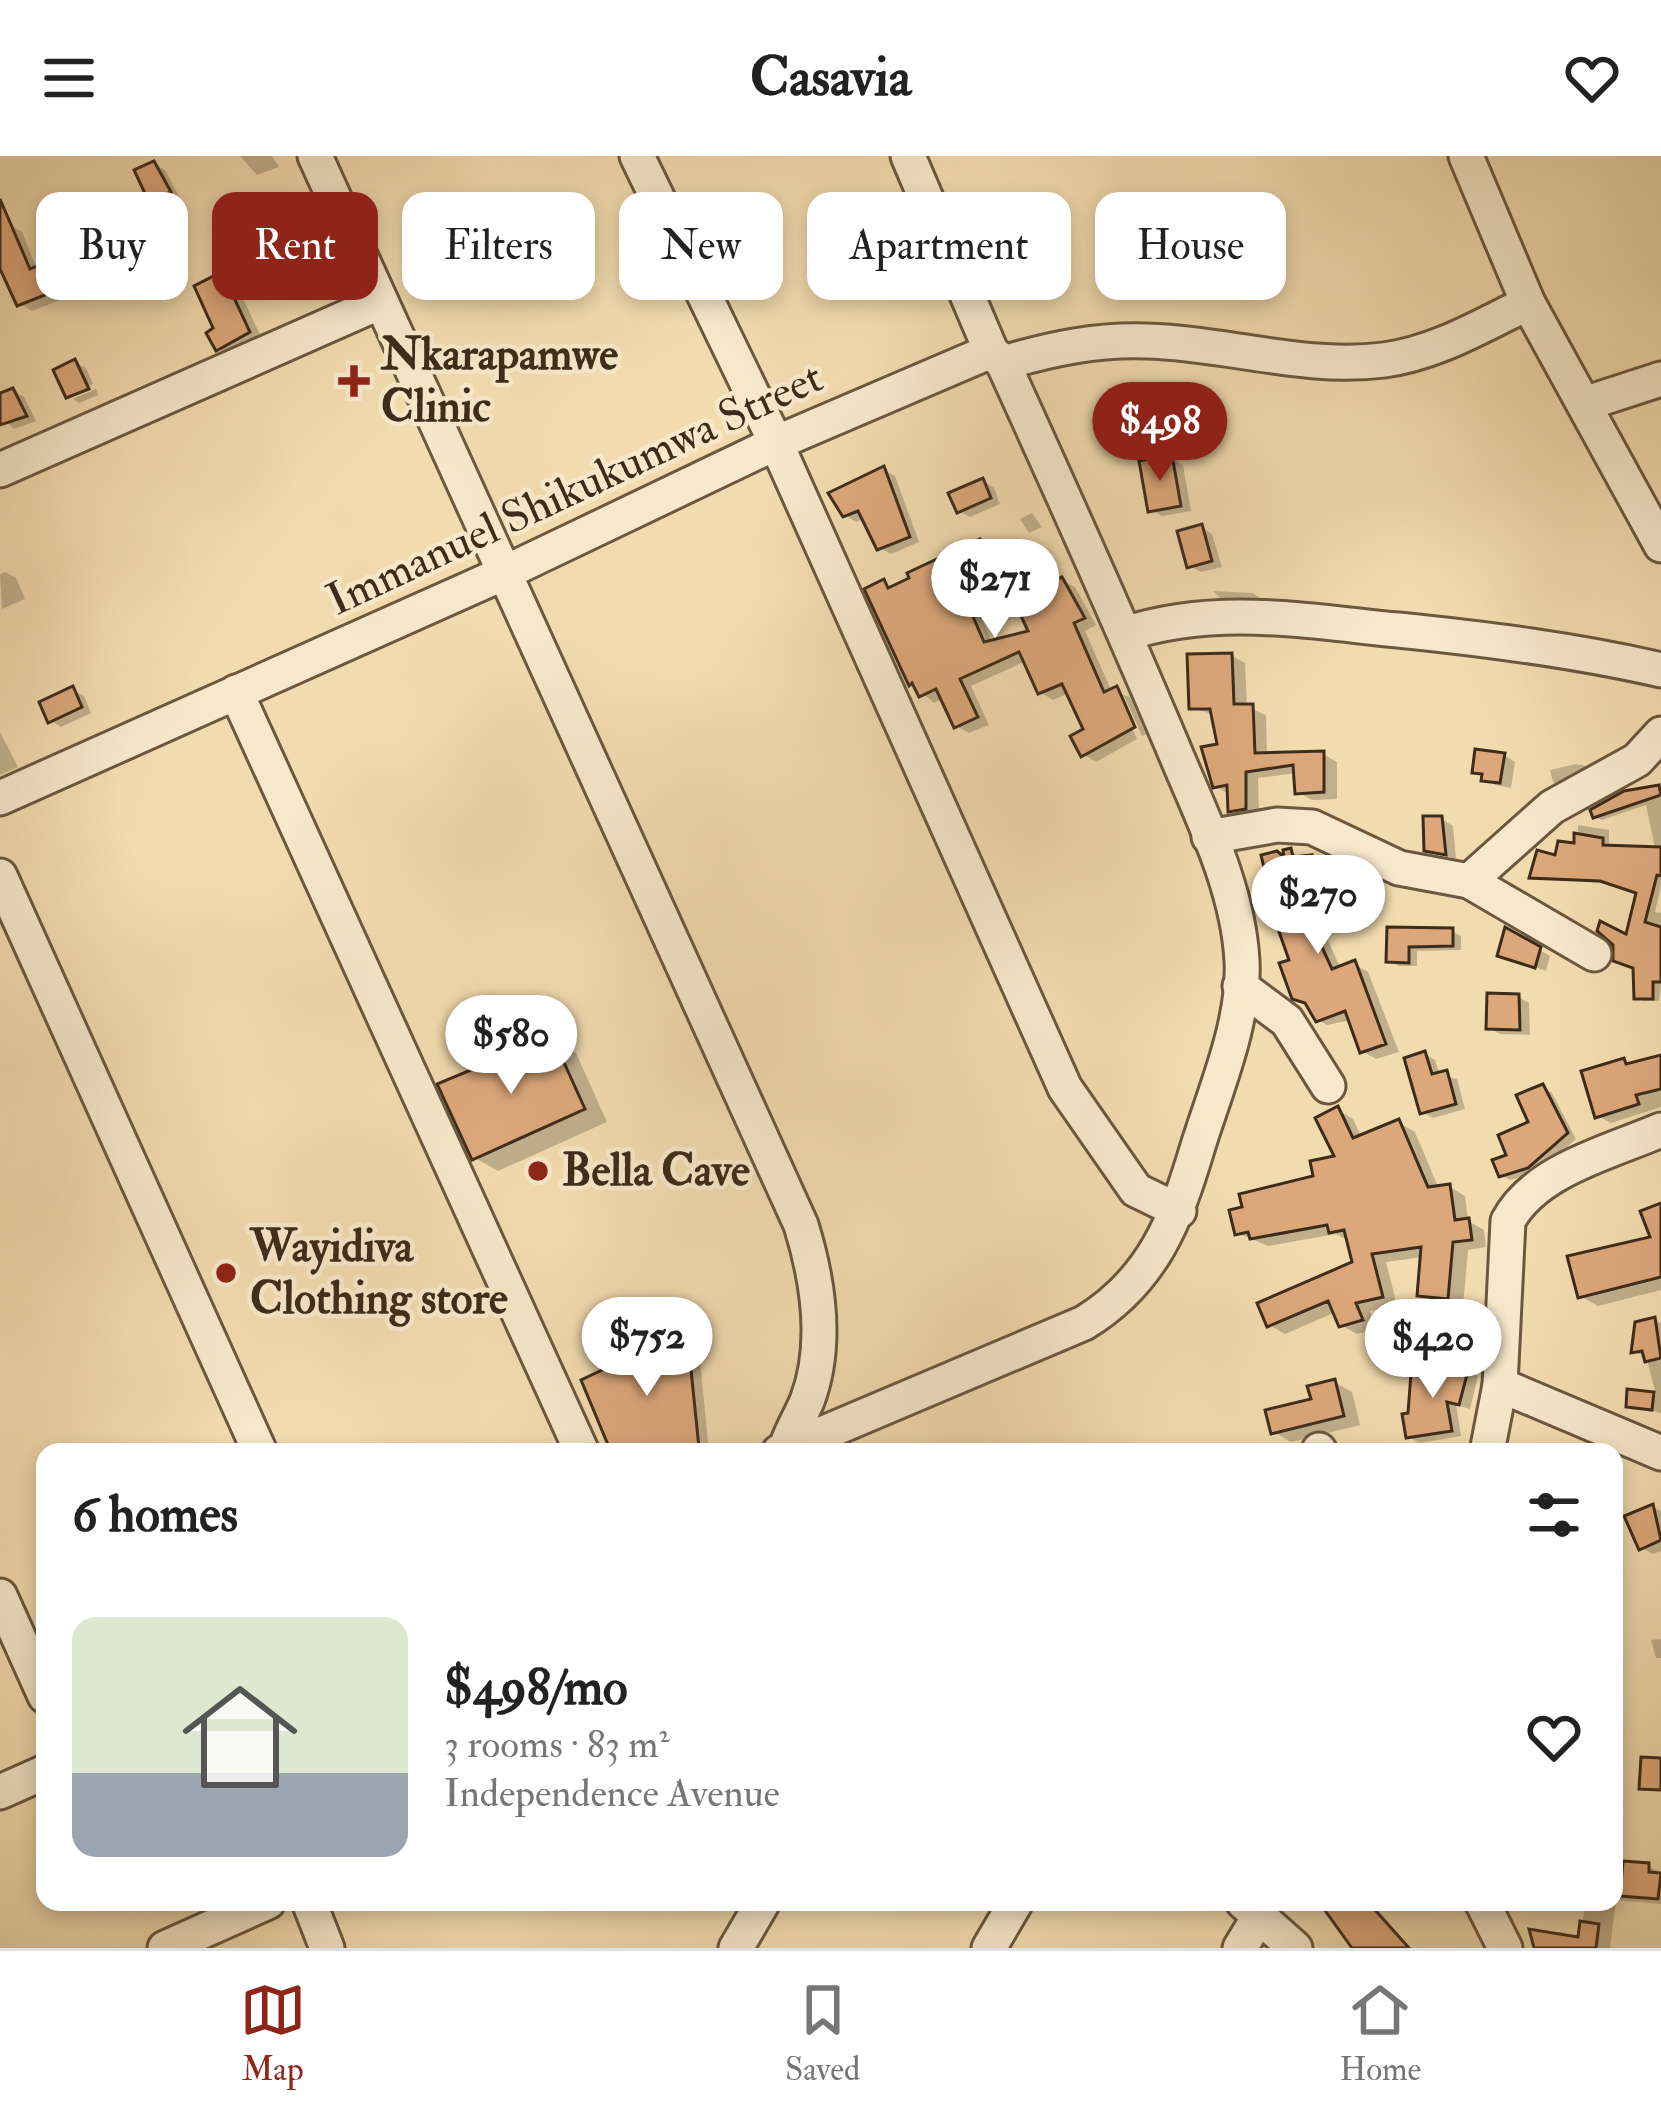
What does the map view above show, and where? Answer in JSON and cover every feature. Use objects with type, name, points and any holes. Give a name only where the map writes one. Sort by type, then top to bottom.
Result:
[{"type":"street","points":[[315,156],[801,1226],[815,1281],[818,1339],[808,1398],[787,1443]]},
{"type":"street","points":[[637,156],[776,443],[1066,1088],[1136,1190],[1179,1211]]},
{"type":"street","points":[[802,1443],[1084,1323],[1143,1276],[1179,1211],[1232,1035],[1240,986],[1239,929],[1209,836],[1125,634],[908,156]]},
{"type":"street","points":[[1466,156],[1528,303],[1661,545]]},
{"type":"street","points":[[0,470],[381,302]]},
{"type":"street","name":"Immanuel Shikukumwa Street","points":[[0,798],[502,574],[776,443],[997,357],[1081,344],[1150,340],[1314,363],[1383,360],[1447,343],[1528,303]]},
{"type":"street","points":[[1584,404],[1661,379]]},
{"type":"street","points":[[1125,634],[1189,617],[1252,616],[1542,646],[1661,670]]},
{"type":"street","points":[[236,692],[578,1443]]},
{"type":"street","points":[[1469,881],[1552,806],[1637,760],[1661,734]]},
{"type":"street","points":[[1209,836],[1277,825],[1312,827],[1399,868],[1469,881],[1594,954]]},
{"type":"street","points":[[0,876],[256,1443]]},
{"type":"street","points":[[1240,986],[1287,1021],[1328,1087]]},
{"type":"street","points":[[1489,1443],[1500,1385],[1506,1239],[1517,1205],[1547,1180],[1661,1130]]},
{"type":"street","points":[[1500,1385],[1661,1453]]},
{"type":"street","points":[[0,1596],[36,1676]]},
{"type":"street","points":[[0,1792],[36,1776]]},
{"type":"street","points":[[164,1948],[248,1911]]},
{"type":"street","points":[[313,1911],[327,1948]]},
{"type":"street","points":[[736,1948],[758,1911]]},
{"type":"street","points":[[989,1948],[1011,1911]]},
{"type":"street","points":[[1240,1948],[1250,1911]]},
{"type":"street","points":[[1254,1911],[1295,1948]]},
{"type":"street","points":[[1486,1911],[1505,1948]]},
{"type":"building","points":[[154,161],[171,192],[144,192],[134,170]]},
{"type":"building","points":[[0,199],[30,269],[36,266],[36,298],[17,306],[0,269]]},
{"type":"building","points":[[212,277],[212,300],[235,300],[250,332],[216,351],[206,333],[213,328],[194,286]]},
{"type":"building","points":[[75,359],[89,389],[66,398],[53,370]]},
{"type":"building","points":[[13,388],[27,416],[0,425],[0,393]]},
{"type":"building","points":[[1172,455],[1181,506],[1148,512],[1139,461]]},
{"type":"building","points":[[884,466],[910,537],[877,550],[858,511],[843,517],[828,493]]},
{"type":"building","points":[[983,478],[991,498],[957,513],[948,493]]},
{"type":"building","points":[[1202,524],[1212,561],[1187,568],[1177,531]]},
{"type":"building","points":[[980,539],[987,555],[953,570],[984,642],[1028,631],[1004,579],[997,582],[989,562],[1020,548],[1035,581],[1041,578],[1045,585],[1062,577],[1085,618],[1074,623],[1104,692],[1117,686],[1135,727],[1081,757],[1070,736],[1083,729],[1062,684],[1038,694],[1019,652],[960,679],[978,717],[954,728],[936,689],[919,697],[912,683],[909,686],[864,589],[884,579],[888,588],[909,578],[907,573]]},
{"type":"building","points":[[1232,653],[1234,704],[1253,704],[1255,753],[1324,751],[1324,792],[1295,794],[1293,765],[1246,772],[1246,809],[1228,812],[1227,785],[1213,788],[1201,747],[1217,744],[1210,709],[1189,709],[1187,654]]},
{"type":"building","points":[[73,686],[82,707],[48,723],[39,702]]},
{"type":"building","points":[[1475,749],[1505,753],[1500,783],[1481,781],[1482,774],[1472,773]]},
{"type":"building","points":[[1659,785],[1661,795],[1593,818],[1590,810],[1624,791]]},
{"type":"building","points":[[1423,816],[1442,816],[1446,855],[1424,851]]},
{"type":"building","points":[[1574,833],[1603,838],[1603,845],[1661,847],[1661,876],[1657,875],[1645,922],[1661,927],[1661,982],[1653,982],[1653,999],[1634,999],[1633,968],[1613,961],[1613,945],[1597,931],[1600,921],[1626,934],[1636,893],[1600,881],[1529,878],[1537,850],[1555,855],[1558,841],[1574,843]]},
{"type":"building","points":[[1291,848],[1293,857],[1312,855],[1314,892],[1304,893],[1332,969],[1355,960],[1386,1044],[1360,1053],[1345,1011],[1316,1022],[1305,1003],[1292,999],[1279,963],[1289,960],[1271,909],[1287,905],[1285,872],[1266,876],[1261,855],[1277,851],[1284,857],[1283,850]]},
{"type":"building","points":[[1387,927],[1453,928],[1453,946],[1409,947],[1409,963],[1386,962]]},
{"type":"building","points":[[1505,927],[1541,947],[1535,968],[1497,956]]},
{"type":"building","points":[[1487,993],[1519,994],[1520,1030],[1486,1029]]},
{"type":"building","points":[[552,1036],[585,1109],[472,1160],[437,1084]]},
{"type":"building","points":[[1425,1051],[1432,1074],[1447,1070],[1456,1104],[1420,1114],[1404,1058]]},
{"type":"building","points":[[1661,1055],[1661,1089],[1636,1095],[1639,1104],[1595,1118],[1581,1071],[1624,1058],[1626,1064]]},
{"type":"building","points":[[1543,1084],[1568,1133],[1528,1168],[1499,1177],[1492,1160],[1506,1155],[1498,1135],[1528,1122],[1516,1095]]},
{"type":"building","points":[[1338,1106],[1353,1138],[1399,1119],[1428,1187],[1450,1184],[1455,1220],[1469,1218],[1472,1240],[1453,1242],[1448,1299],[1417,1296],[1421,1247],[1372,1254],[1383,1297],[1356,1303],[1363,1320],[1339,1327],[1328,1301],[1267,1327],[1257,1303],[1352,1262],[1344,1230],[1329,1233],[1327,1225],[1250,1239],[1248,1232],[1235,1235],[1229,1210],[1242,1207],[1239,1194],[1313,1176],[1310,1161],[1334,1156],[1315,1118]]},
{"type":"building","points":[[1661,1203],[1661,1277],[1578,1298],[1567,1256],[1650,1237],[1640,1211]]},
{"type":"building","points":[[1655,1317],[1661,1358],[1645,1362],[1642,1351],[1631,1353],[1635,1322]]},
{"type":"building","points":[[687,1330],[698,1443],[607,1443],[581,1380]]},
{"type":"building","points":[[1469,1367],[1459,1405],[1447,1402],[1452,1431],[1406,1438],[1402,1414],[1408,1413],[1411,1373]]},
{"type":"building","points":[[1335,1379],[1344,1416],[1271,1434],[1265,1410],[1311,1399],[1307,1386]]},
{"type":"building","points":[[1627,1389],[1654,1392],[1652,1410],[1626,1407]]},
{"type":"building","points":[[1653,1504],[1661,1540],[1639,1550],[1624,1516]]},
{"type":"building","points":[[1641,1757],[1661,1758],[1661,1790],[1639,1789]]},
{"type":"building","points":[[1623,1861],[1649,1863],[1649,1872],[1661,1873],[1658,1899],[1623,1896]]},
{"type":"building","points":[[1325,1911],[1376,1911],[1409,1948],[1352,1948]]},
{"type":"building","points":[[1580,1921],[1599,1924],[1596,1948],[1534,1948],[1529,1929],[1578,1937]]},
{"type":"place","name":"Nkarapamwe Clinic","points":[[354,381]]},
{"type":"place","name":"Bella Cave","points":[[538,1171]]},
{"type":"place","name":"Wayidiva Clothing store","points":[[226,1273]]}]
